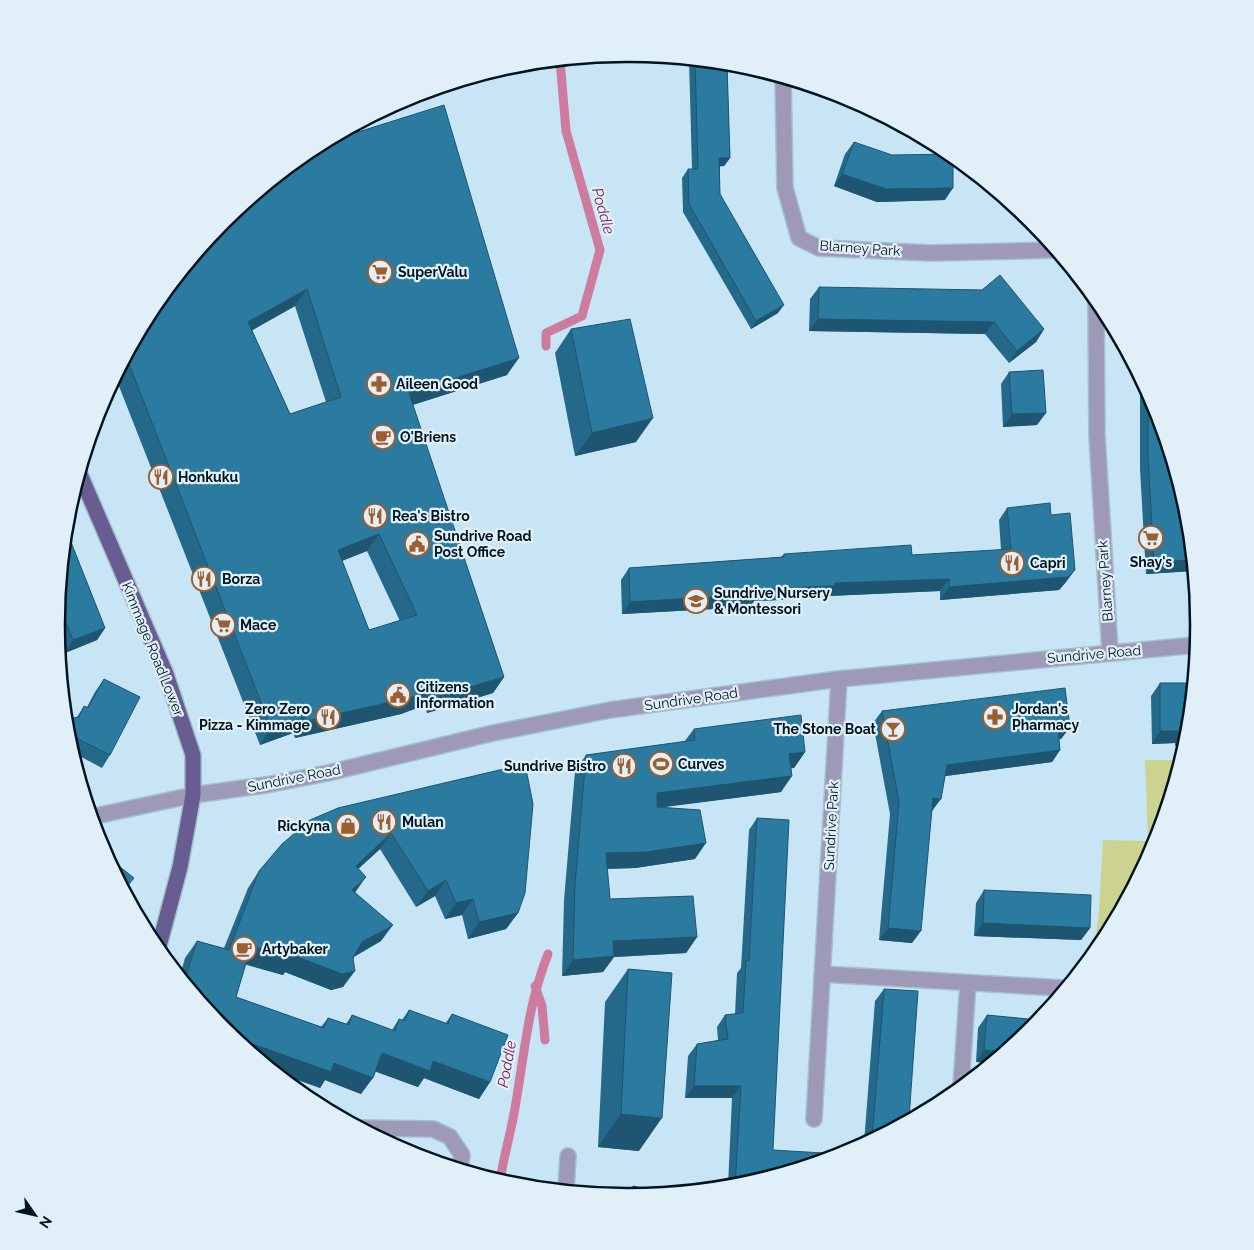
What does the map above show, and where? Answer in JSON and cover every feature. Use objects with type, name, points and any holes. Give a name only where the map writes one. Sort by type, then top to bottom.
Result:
[{"type":"main road","name":"Kimmage Road Lower","points":[[84,481],[176,702],[193,755],[193,795],[180,867],[161,940]]},
{"type":"street","name":"Blarney Park","points":[[783,85],[785,188],[799,238],[819,248],[828,249],[932,253],[1046,250]]},
{"type":"street","name":"Blarney Park","points":[[1096,314],[1096,435],[1110,652]]},
{"type":"street","name":"Sundrive Road","points":[[98,816],[193,795],[266,785],[328,773],[493,733],[564,718],[839,679],[1189,646]]},
{"type":"street","name":"Sundrive Park","points":[[814,1119],[839,679]]},
{"type":"street","points":[[822,974],[1057,988]]},
{"type":"street","points":[[962,1077],[968,983]]},
{"type":"street","points":[[377,1128],[433,1129],[450,1137],[461,1162]]},
{"type":"street","points":[[566,1184],[568,1156]]},
{"type":"green space","points":[[1145,760],[1173,760],[1160,806],[1148,838]]},
{"type":"green space","points":[[1103,840],[1147,841],[1131,874],[1096,937],[1099,911]]},
{"type":"building","points":[[695,67],[727,71],[730,158],[719,158],[720,194],[784,305],[756,321],[689,204],[688,169],[698,169]]},
{"type":"building","points":[[444,105],[519,358],[409,393],[504,677],[439,696],[437,689],[413,697],[307,721],[305,717],[271,728],[129,364],[159,312],[181,283],[229,227],[256,202],[314,157],[356,133]],"holes":[[[307,289],[341,397],[290,414],[248,322]],[[379,534],[417,615],[369,630],[338,550]]]},
{"type":"building","points":[[854,142],[892,155],[935,154],[953,167],[953,188],[886,189],[842,174]]},
{"type":"building","points":[[1000,275],[1044,329],[1017,351],[994,322],[818,319],[819,287],[982,290]]},
{"type":"building","points":[[630,319],[653,418],[592,433],[571,329]]},
{"type":"building","points":[[1043,370],[1046,413],[1012,414],[1009,372]]},
{"type":"building","points":[[1148,413],[1160,444],[1170,479],[1179,515],[1186,560],[1154,562],[1148,456]]},
{"type":"building","points":[[1050,503],[1051,515],[1070,513],[1075,570],[1068,577],[949,587],[949,579],[835,583],[835,586],[758,589],[758,594],[630,602],[629,568],[784,557],[784,554],[911,545],[912,555],[1011,549],[1007,508]]},
{"type":"building","points":[[71,541],[105,628],[73,640],[65,620]]},
{"type":"building","points":[[104,679],[140,697],[110,755],[76,738],[72,718],[79,717],[84,706],[88,708]]},
{"type":"building","points":[[1160,683],[1186,683],[1180,731],[1160,731]]},
{"type":"building","points":[[1065,688],[1070,727],[1058,729],[1060,750],[947,765],[941,799],[933,798],[921,931],[888,928],[899,802],[882,711]]},
{"type":"building","points":[[801,715],[805,752],[789,754],[792,776],[657,793],[657,807],[700,810],[706,843],[646,852],[606,853],[610,899],[693,896],[697,937],[613,941],[614,956],[573,960],[575,884],[586,755],[695,740],[694,729]]},
{"type":"building","points":[[525,764],[533,804],[525,893],[518,913],[479,922],[473,899],[456,903],[446,880],[428,891],[391,833],[356,866],[366,877],[352,890],[393,925],[362,942],[353,958],[355,971],[342,974],[295,956],[294,958],[251,946],[236,997],[324,1028],[328,1018],[349,1025],[352,1015],[395,1031],[399,1019],[405,1021],[409,1010],[448,1024],[452,1014],[508,1035],[490,1082],[433,1061],[430,1071],[382,1053],[373,1078],[334,1063],[331,1072],[251,1043],[229,1023],[187,974],[197,941],[229,950],[259,871],[282,844],[310,820],[338,808]]},
{"type":"building","points":[[757,818],[789,820],[773,1150],[821,1153],[736,1177],[741,1086],[694,1086],[697,1044],[728,1039],[725,1015],[743,1013],[746,961],[749,961]]},
{"type":"building","points":[[119,866],[134,878],[129,885]]},
{"type":"building","points":[[984,890],[1091,895],[1090,928],[983,923]]},
{"type":"building","points":[[628,969],[672,973],[662,1118],[621,1114]]},
{"type":"building","points":[[884,989],[918,991],[910,1111],[873,1131]]},
{"type":"building","points":[[987,1015],[1029,1019],[994,1051],[984,1050]]},
{"type":"waterway","name":"Poddle","points":[[546,346],[546,333],[582,316],[600,250],[566,131],[561,66]]},
{"type":"waterway","name":"Poddle","points":[[502,1173],[531,1009],[548,954]]},
{"type":"waterway","points":[[535,986],[542,1006],[545,1040]]},
{"type":"place","name":"SuperValu","points":[[380,272]]},
{"type":"place","name":"Aileen Good","points":[[379,384]]},
{"type":"place","name":"O'Briens","points":[[383,437]]},
{"type":"place","name":"Honkuku","points":[[161,477]]},
{"type":"place","name":"Rea's Bistro","points":[[375,516]]},
{"type":"place","name":"Shay's","points":[[1151,538]]},
{"type":"place","name":"Sundrive Road Post Office","points":[[417,544]]},
{"type":"place","name":"Capri","points":[[1012,563]]},
{"type":"place","name":"Borza","points":[[204,579]]},
{"type":"place","name":"Sundrive Nursery & Montessori","points":[[696,601]]},
{"type":"place","name":"Mace","points":[[223,625]]},
{"type":"place","name":"Citizens Information","points":[[398,695]]},
{"type":"place","name":"Zero Zero Pizza - Kimmage","points":[[328,717]]},
{"type":"place","name":"Jordan's Pharmacy","points":[[995,717]]},
{"type":"place","name":"The Stone Boat","points":[[893,729]]},
{"type":"place","name":"Curves","points":[[661,764]]},
{"type":"place","name":"Sundrive Bistro","points":[[624,766]]},
{"type":"place","name":"Mulan","points":[[384,822]]},
{"type":"place","name":"Rickyna","points":[[348,826]]},
{"type":"place","name":"Artybaker","points":[[244,949]]}]
